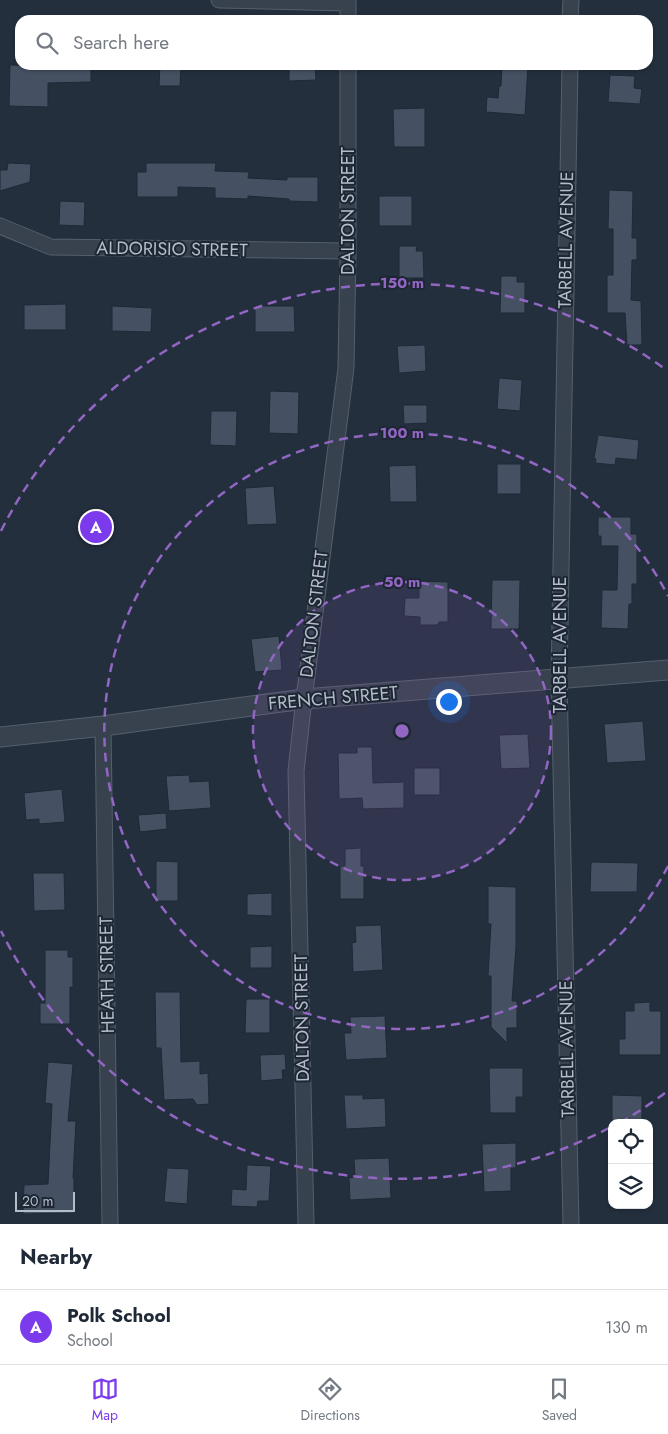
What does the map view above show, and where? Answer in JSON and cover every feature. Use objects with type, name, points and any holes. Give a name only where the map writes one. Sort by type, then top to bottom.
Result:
[{"type":"street","points":[[219,0],[348,2],[348,15]]},
{"type":"street","points":[[570,15],[571,0]]},
{"type":"street","name":"DALTON STREET","points":[[306,1224],[296,771],[346,368],[348,70]]},
{"type":"street","name":"TARBELL AVENUE","points":[[570,70],[558,679],[571,1224]]},
{"type":"street","name":"ALDORISIO STREET","points":[[0,226],[51,247],[348,251]]},
{"type":"street","name":"FRENCH STREET","points":[[0,737],[103,726],[304,699],[668,670]]},
{"type":"street","name":"HEATH STREET","points":[[103,726],[110,1224]]},
{"type":"building","points":[[10,65],[15,65],[15,70],[91,70],[91,82],[48,83],[48,107],[9,106]]},
{"type":"building","points":[[160,70],[181,70],[180,86],[159,86]]},
{"type":"building","points":[[289,70],[315,70],[316,80],[289,81]]},
{"type":"building","points":[[502,70],[528,70],[525,115],[486,112],[487,97],[498,98],[499,86],[501,86]]},
{"type":"building","points":[[610,75],[635,76],[634,88],[642,89],[640,104],[608,102]]},
{"type":"building","points":[[425,108],[425,147],[394,147],[393,109]]},
{"type":"building","points":[[8,163],[31,164],[30,182],[0,191],[0,170],[7,170]]},
{"type":"building","points":[[146,163],[216,163],[215,171],[249,172],[248,178],[287,180],[287,177],[318,177],[318,202],[248,196],[248,199],[215,198],[215,188],[178,187],[178,197],[137,197],[137,172],[146,172]]},
{"type":"building","points":[[609,190],[633,191],[632,238],[637,238],[637,260],[632,260],[631,300],[641,301],[642,345],[627,345],[625,313],[607,313],[607,275],[613,275],[613,229],[608,229]]},
{"type":"building","points":[[379,196],[412,196],[412,226],[379,226]]},
{"type":"building","points":[[60,201],[85,202],[84,226],[59,225]]},
{"type":"building","points":[[399,246],[417,246],[416,251],[423,251],[424,278],[399,278]]},
{"type":"building","points":[[501,276],[517,276],[517,282],[525,282],[525,313],[500,313]]},
{"type":"building","points":[[66,304],[66,330],[24,330],[24,305]]},
{"type":"building","points":[[112,306],[152,308],[151,332],[112,331]]},
{"type":"building","points":[[255,306],[294,306],[295,332],[255,332]]},
{"type":"building","points":[[425,345],[426,371],[399,373],[397,346]]},
{"type":"building","points":[[499,378],[522,380],[520,411],[497,409]]},
{"type":"building","points":[[270,391],[299,392],[298,434],[269,433]]},
{"type":"building","points":[[403,405],[427,405],[427,423],[404,424]]},
{"type":"building","points":[[211,411],[237,411],[236,446],[210,445]]},
{"type":"building","points":[[598,435],[639,440],[637,460],[616,458],[615,465],[595,463],[596,459],[594,458]]},
{"type":"building","points":[[497,464],[521,464],[521,494],[497,494]]},
{"type":"building","points":[[416,465],[417,502],[390,502],[389,466]]},
{"type":"building","points":[[274,486],[277,524],[247,525],[245,488]]},
{"type":"building","points":[[598,517],[631,517],[631,534],[637,534],[637,584],[632,584],[632,604],[629,604],[628,629],[601,628],[602,590],[617,590],[618,546],[601,546],[601,536],[598,536]]},
{"type":"building","points":[[492,580],[520,580],[519,629],[491,629]]},
{"type":"building","points":[[419,581],[448,582],[448,622],[439,622],[438,625],[420,625],[420,617],[404,616],[405,598],[419,598]]},
{"type":"building","points":[[279,636],[282,670],[255,672],[251,639]]},
{"type":"building","points":[[643,721],[646,761],[607,763],[604,724]]},
{"type":"building","points":[[528,734],[530,768],[501,769],[499,735]]},
{"type":"building","points":[[357,747],[372,747],[373,783],[404,782],[404,808],[363,809],[362,798],[339,799],[338,753],[357,753]]},
{"type":"building","points":[[414,768],[440,768],[440,795],[414,795]]},
{"type":"building","points":[[189,775],[190,782],[209,781],[211,808],[169,811],[166,776]]},
{"type":"building","points":[[62,789],[65,822],[39,824],[39,819],[26,820],[24,793]]},
{"type":"building","points":[[166,813],[167,829],[140,832],[138,815]]},
{"type":"building","points":[[361,848],[361,866],[364,866],[364,899],[340,899],[340,866],[345,866],[345,849]]},
{"type":"building","points":[[156,861],[178,862],[178,901],[156,901]]},
{"type":"building","points":[[591,862],[638,863],[637,892],[590,892]]},
{"type":"building","points":[[33,873],[64,873],[65,910],[34,911]]},
{"type":"building","points":[[488,886],[516,887],[516,947],[512,1001],[517,1001],[517,1028],[507,1028],[507,1043],[491,1027],[491,976],[488,976],[491,924],[488,924]]},
{"type":"building","points":[[272,893],[272,916],[247,915],[247,894]]},
{"type":"building","points":[[381,925],[383,970],[353,972],[352,943],[356,942],[355,926]]},
{"type":"building","points":[[272,946],[272,968],[250,968],[250,947]]},
{"type":"building","points":[[45,950],[68,950],[68,957],[73,957],[73,987],[70,987],[70,1024],[40,1024],[40,1003],[45,1003]]},
{"type":"building","points":[[155,992],[180,992],[181,1062],[200,1061],[200,1074],[208,1073],[209,1104],[197,1105],[193,1099],[164,1100],[161,1048],[156,1048]]},
{"type":"building","points":[[246,999],[270,999],[270,1033],[245,1033]]},
{"type":"building","points":[[650,1002],[650,1011],[661,1011],[661,1055],[619,1055],[619,1039],[625,1039],[625,1011],[634,1011],[634,1003]]},
{"type":"building","points":[[385,1016],[387,1058],[346,1060],[344,1033],[351,1033],[350,1017]]},
{"type":"building","points":[[285,1054],[286,1070],[282,1070],[283,1079],[261,1081],[260,1055]]},
{"type":"building","points":[[48,1062],[73,1064],[68,1121],[76,1121],[73,1178],[74,1213],[23,1214],[24,1185],[48,1184],[52,1104],[45,1103]]},
{"type":"building","points":[[489,1068],[523,1068],[523,1097],[516,1097],[516,1113],[490,1113]]},
{"type":"building","points":[[344,1095],[363,1095],[363,1099],[385,1098],[386,1127],[346,1129]]},
{"type":"building","points":[[612,1095],[642,1096],[642,1119],[612,1119]]},
{"type":"building","points":[[516,1143],[516,1168],[511,1168],[511,1191],[484,1192],[482,1144]]},
{"type":"building","points":[[389,1158],[391,1198],[350,1200],[349,1178],[355,1177],[354,1159]]},
{"type":"building","points":[[247,1165],[271,1166],[269,1201],[258,1201],[257,1207],[231,1206],[232,1189],[246,1190]]},
{"type":"building","points":[[167,1168],[189,1169],[187,1204],[164,1202]]},
{"type":"place","name":"Polk School","points":[[96,527]]}]
